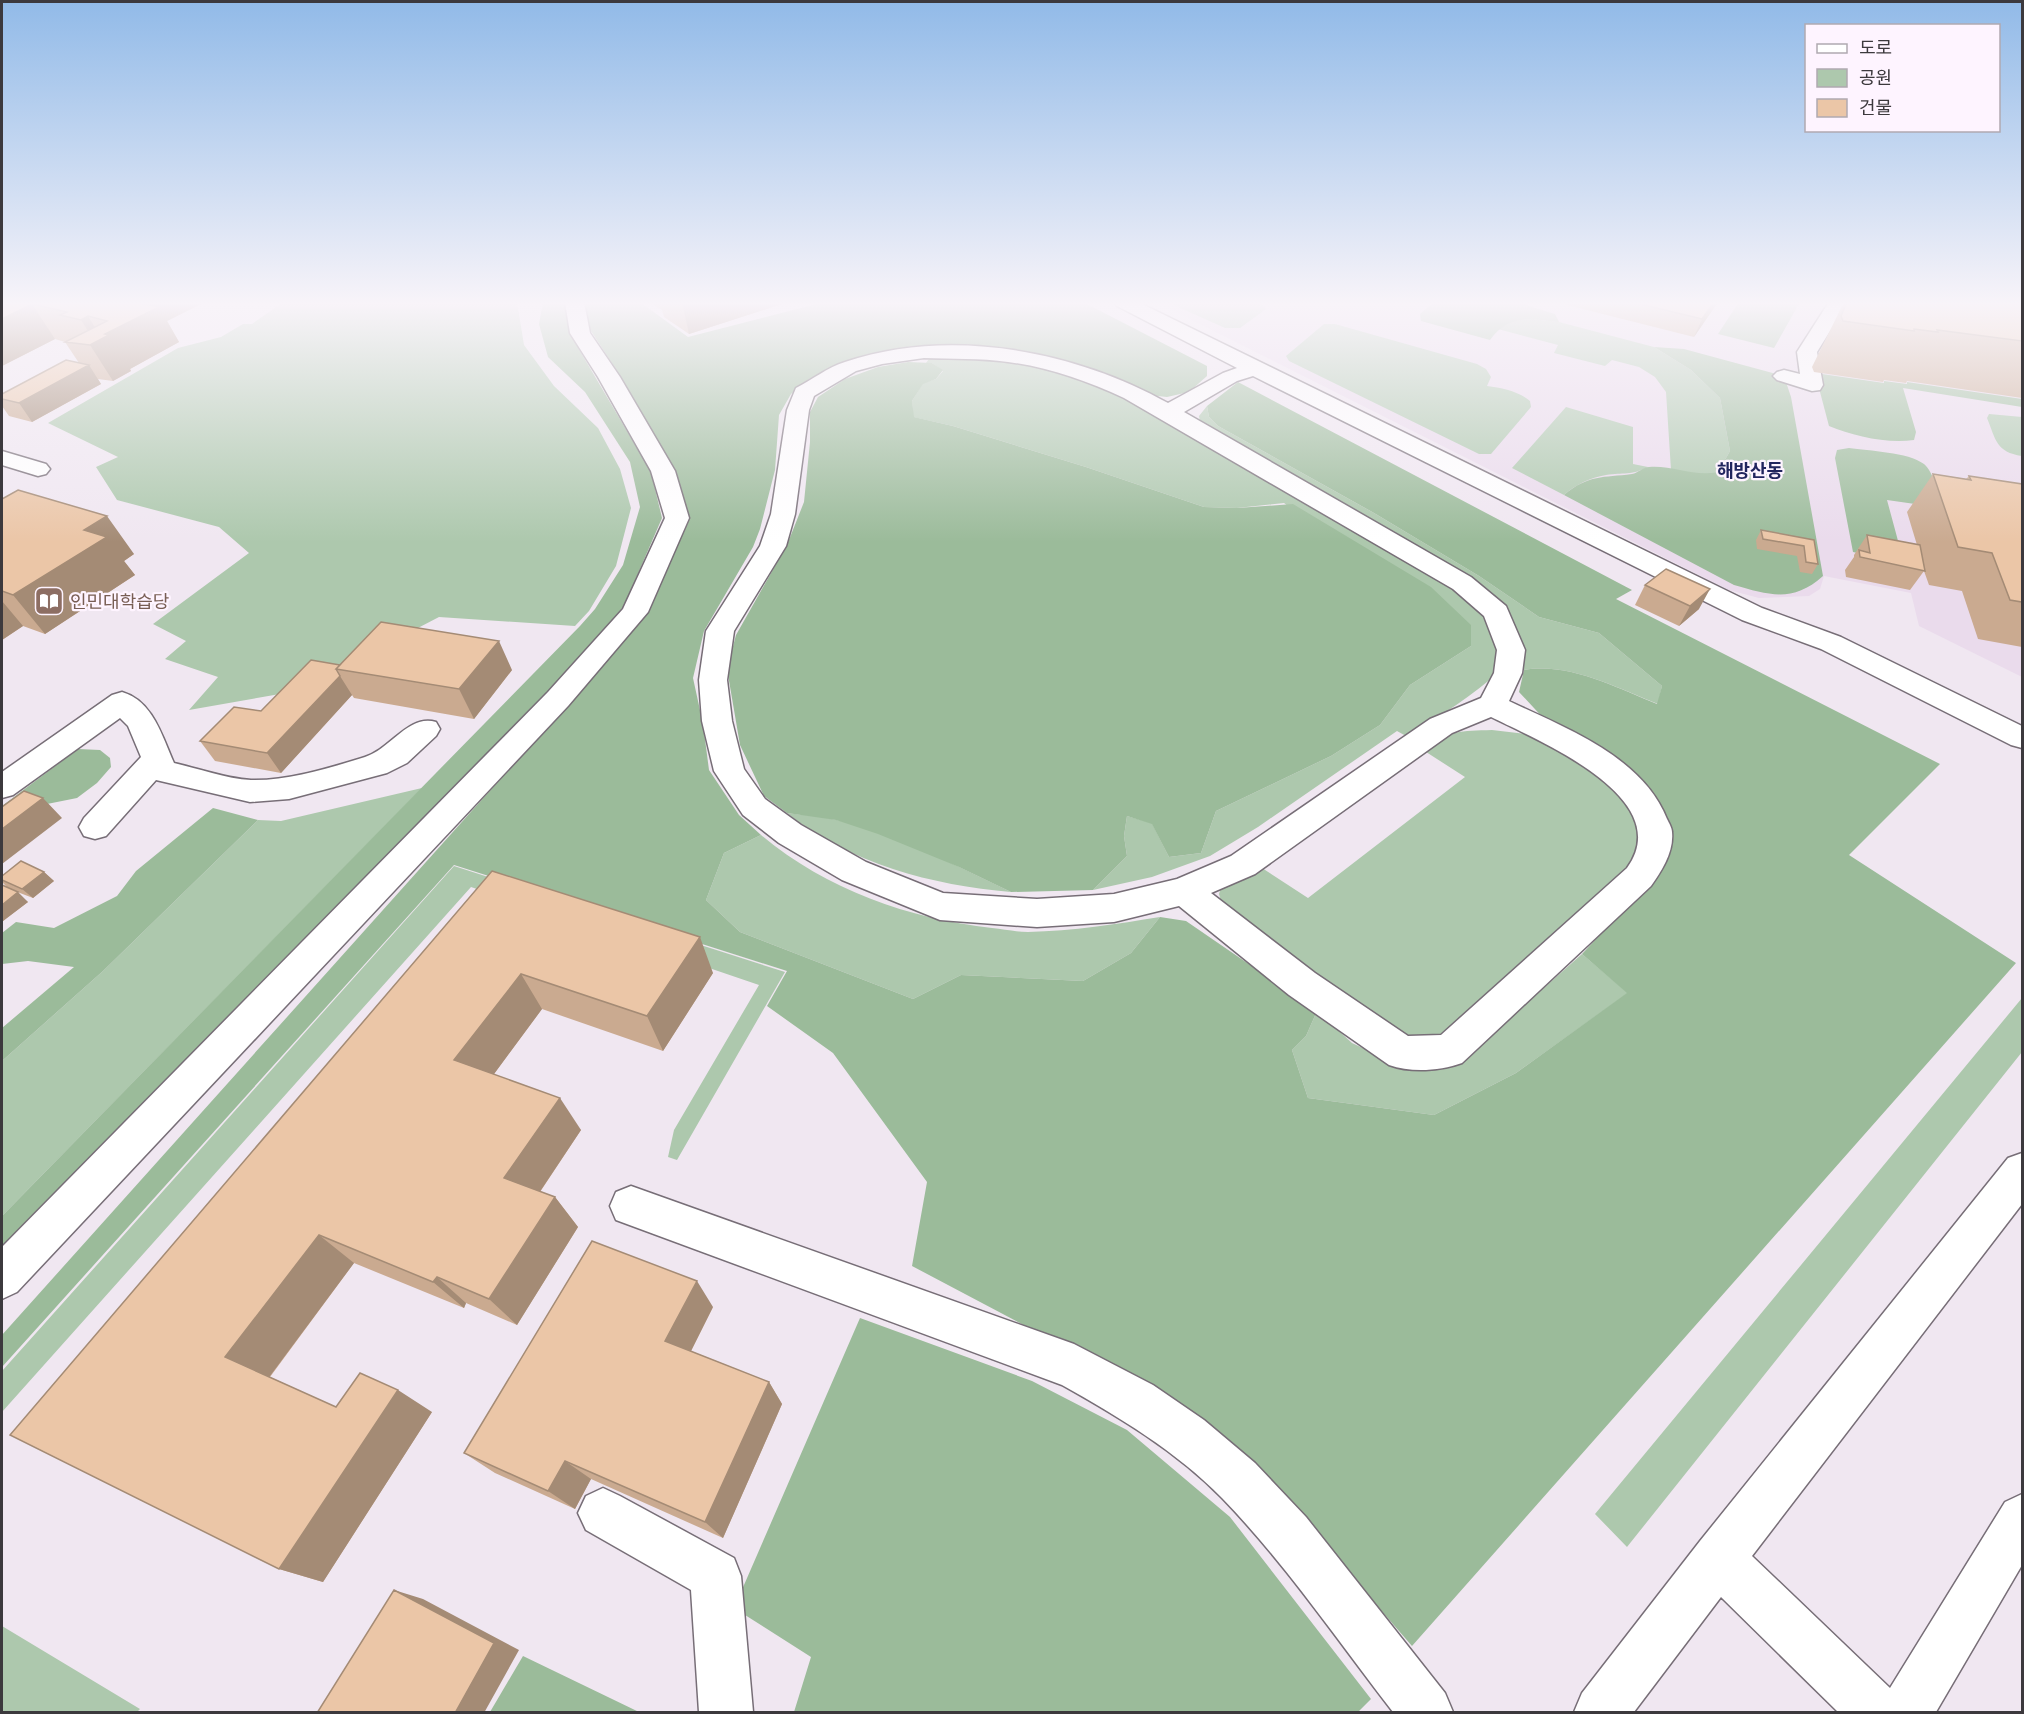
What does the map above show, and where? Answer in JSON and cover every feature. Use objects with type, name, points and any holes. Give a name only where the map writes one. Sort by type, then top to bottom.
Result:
[{"type":"street","points":[[2,1277],[558,699],[635,612],[677,518],[663,471],[612,382]]},
{"type":"street","points":[[820,382],[804,393],[798,410],[783,514],[773,546],[720,631],[712,680],[717,721],[729,771],[754,807],[790,834],[854,871],[940,906],[1037,913],[1114,908],[1184,891],[1243,865],[1441,726],[1492,705],[1508,673],[1511,650],[1496,612],[1462,583],[1197,430],[1170,411],[1103,382]]},
{"type":"street","points":[[1170,411],[1221,382]]},
{"type":"street","points":[[1281,382],[1752,614],[1831,643],[2022,738]]},
{"type":"street","points":[[2,458],[38,469]]},
{"type":"street","points":[[2,787],[122,702],[141,721],[162,771],[250,791],[289,788],[375,765],[396,754],[425,729]]},
{"type":"street","points":[[1184,891],[1302,984],[1402,1053],[1449,1051],[1639,877],[1653,857],[1656,833],[1642,799],[1626,780],[1586,753],[1492,705]]},
{"type":"street","points":[[95,827],[156,760]]},
{"type":"street","points":[[1601,1713],[1718,1559],[2022,1172]]},
{"type":"street","points":[[631,1206],[1074,1367],[1137,1401],[1187,1437],[1238,1480],[1288,1535],[1426,1713]]},
{"type":"street","points":[[603,1513],[716,1576],[726,1713]]},
{"type":"street","points":[[1906,1713],[2022,1519]]},
{"type":"street","points":[[1718,1559],[1876,1713]]},
{"type":"shaded area","points":[[1315,382],[2022,382],[2022,677],[1919,626],[1911,593],[1824,576],[1820,589],[1809,596],[1759,598],[1729,590]]},
{"type":"green space","points":[[119,382],[551,382],[598,428],[620,469],[631,508],[616,566],[589,611],[575,626],[439,617],[297,691],[189,710],[218,677],[165,659],[186,641],[153,624],[249,553],[219,527],[117,500],[96,467],[118,457],[48,423]]},
{"type":"green space","points":[[574,382],[598,382],[651,472],[662,518],[624,606],[588,651],[2,1259],[2,1216],[595,609],[623,565],[640,507],[630,462],[585,392]]},
{"type":"green space","points":[[623,382],[805,382],[791,394],[779,415],[775,470],[760,529],[753,547],[704,631],[693,678],[703,724],[709,770],[739,815],[761,835],[724,853],[706,900],[740,932],[913,999],[961,975],[1083,981],[1131,953],[1160,917],[1186,921],[1317,1011],[1306,1036],[1292,1050],[1308,1098],[1434,1115],[1516,1073],[1627,993],[1582,954],[1660,871],[1670,835],[1546,721],[1519,692],[1524,670],[1541,669],[1575,673],[1592,678],[1657,704],[1662,686],[1599,633],[1539,617],[1479,576],[1374,513],[1218,426],[1209,417],[1207,406],[1238,382],[1632,590],[1616,599],[1940,764],[1849,855],[2016,963],[1412,1646],[1248,1457],[1054,1341],[912,1266],[927,1182],[833,1053],[767,1006],[787,971],[454,865],[2,1367],[2,1335],[573,698],[671,552],[670,467]]},
{"type":"green space","points":[[841,382],[928,382],[923,384],[912,401],[914,417],[953,426],[1086,467],[1204,507],[1237,508],[1293,504],[1431,587],[1471,625],[1471,646],[1410,685],[1380,725],[1331,756],[1216,811],[1201,853],[1169,857],[1152,824],[1127,816],[1124,836],[1127,856],[1093,890],[1011,892],[959,867],[878,834],[836,820],[787,813],[764,796],[740,745],[727,669],[736,635],[787,545],[804,502],[810,442],[810,412],[818,397]]},
{"type":"green space","points":[[1093,382],[1103,385],[1453,584],[1494,624],[1502,669],[1480,688],[1444,713],[1406,736],[1397,731],[1258,827],[1210,856],[1152,877],[1093,890],[1127,856],[1124,836],[1127,816],[1152,823],[1169,857],[1201,853],[1216,811],[1331,756],[1380,725],[1410,685],[1471,646],[1284,503],[1237,508],[1204,507],[1086,467],[953,426],[913,417],[912,401],[923,383]]},
{"type":"green space","points":[[1113,382],[1200,382],[1189,392],[1167,397],[1148,395]]},
{"type":"green space","points":[[1332,382],[1489,382],[1487,386],[1515,392],[1530,401],[1531,407],[1491,454],[1479,454]]},
{"type":"green space","points":[[1659,382],[1703,382],[1720,398],[1730,451],[1718,472],[1707,475],[1671,470],[1666,392]]},
{"type":"green space","points":[[1703,382],[1786,382],[1791,397],[1823,576],[1812,585],[1791,593],[1770,594],[1734,585],[1564,495],[1589,480],[1632,474],[1647,467],[1700,473],[1718,472],[1730,451],[1720,398]]},
{"type":"green space","points":[[1817,382],[1907,384],[1907,382],[2022,399],[2022,407],[1903,388],[1916,432],[1914,440],[1893,441],[1870,438],[1829,426]]},
{"type":"green space","points":[[1207,406],[1209,417],[1218,426],[1374,513],[1479,576],[1539,617],[1599,633],[1662,686],[1658,704],[1575,673],[1541,669],[1524,670],[1522,654],[1512,624],[1200,422],[1199,416]]},
{"type":"green space","points":[[1566,407],[1633,427],[1633,464],[1648,467],[1632,473],[1594,478],[1564,495],[1512,468]]},
{"type":"green space","points":[[1989,414],[2022,417],[2022,456],[2007,451],[1998,444],[1987,418]]},
{"type":"green space","points":[[1849,448],[1908,457],[1924,464],[1930,473],[1943,508],[1887,500],[1904,563],[1853,552],[1835,458],[1837,450]]},
{"type":"green space","points":[[1492,730],[1527,734],[1609,778],[1645,832],[1628,870],[1450,1031],[1431,1039],[1403,1038],[1223,908],[1219,894],[1223,881],[1259,866],[1308,898],[1465,777],[1423,750],[1448,735]]},
{"type":"green space","points":[[78,749],[100,750],[110,758],[111,767],[97,783],[77,798],[47,804],[2,837],[2,806]]},
{"type":"green space","points":[[422,788],[2,1216],[2,1061],[103,971],[258,820],[281,821]]},
{"type":"green space","points":[[213,808],[258,820],[103,971],[2,1061],[2,1028],[74,967],[28,961],[2,964],[2,933],[16,922],[54,928],[117,896],[136,871]]},
{"type":"green space","points":[[787,813],[831,819],[858,826],[925,852],[1011,892],[952,884],[893,869],[837,846],[811,831]]},
{"type":"green space","points":[[761,835],[812,871],[840,886],[899,909],[961,924],[1028,932],[1078,929],[1160,917],[1131,953],[1083,981],[961,975],[913,999],[740,932],[706,900],[724,853]]},
{"type":"green space","points":[[454,866],[785,972],[677,1160],[668,1157],[674,1130],[759,985],[471,887],[2,1412],[2,1371]]},
{"type":"green space","points":[[1582,954],[1628,993],[1516,1073],[1434,1115],[1308,1098],[1292,1050],[1306,1036],[1317,1011],[1352,1043],[1401,1066],[1430,1068],[1458,1064]]},
{"type":"green space","points":[[2022,998],[2022,1052],[1627,1547],[1595,1514]]},
{"type":"green space","points":[[860,1318],[1032,1381],[1127,1430],[1230,1517],[1371,1699],[1358,1712],[794,1712],[811,1657],[734,1608]]},
{"type":"green space","points":[[2,1626],[140,1709],[137,1712],[2,1712]]},
{"type":"green space","points":[[523,1656],[639,1712],[490,1712]]},
{"type":"building","points":[[25,382],[58,382],[19,403],[2,399],[2,394]]},
{"type":"building","points":[[1933,474],[1971,480],[1969,476],[2022,484],[2022,602],[2010,600],[1992,553],[1958,547]]},
{"type":"building","points":[[18,490],[107,516],[84,530],[107,537],[13,595],[2,591],[2,499]]},
{"type":"building","points":[[1761,530],[1814,540],[1818,564],[1806,562],[1804,546],[1763,539]]},
{"type":"building","points":[[1867,535],[1920,545],[1925,571],[1860,557],[1859,550],[1870,553]]},
{"type":"building","points":[[1666,569],[1710,589],[1690,606],[1645,585]]},
{"type":"building","points":[[381,622],[499,641],[459,689],[336,669]]},
{"type":"building","points":[[311,660],[340,665],[336,669],[340,676],[267,753],[200,741],[234,707],[261,711]]},
{"type":"building","points":[[24,791],[43,798],[2,829],[2,807]]},
{"type":"building","points":[[21,861],[44,872],[22,889],[2,880],[2,876]]},
{"type":"building","points":[[492,871],[700,937],[647,1016],[521,974],[454,1060],[560,1098],[504,1178],[555,1197],[489,1299],[437,1277],[433,1282],[319,1235],[225,1357],[336,1407],[360,1373],[398,1390],[279,1569],[10,1435]]},
{"type":"building","points":[[2,885],[18,892],[2,905]]},
{"type":"building","points":[[592,1241],[697,1281],[665,1341],[769,1382],[705,1522],[565,1461],[548,1491],[464,1453]]},
{"type":"building","points":[[394,1590],[494,1643],[455,1713],[317,1713]]},
{"type":"place","name":"인민대학습당","points":[[49,601]]},
{"type":"district","name":"해방산동","points":[[1750,470]]}]
